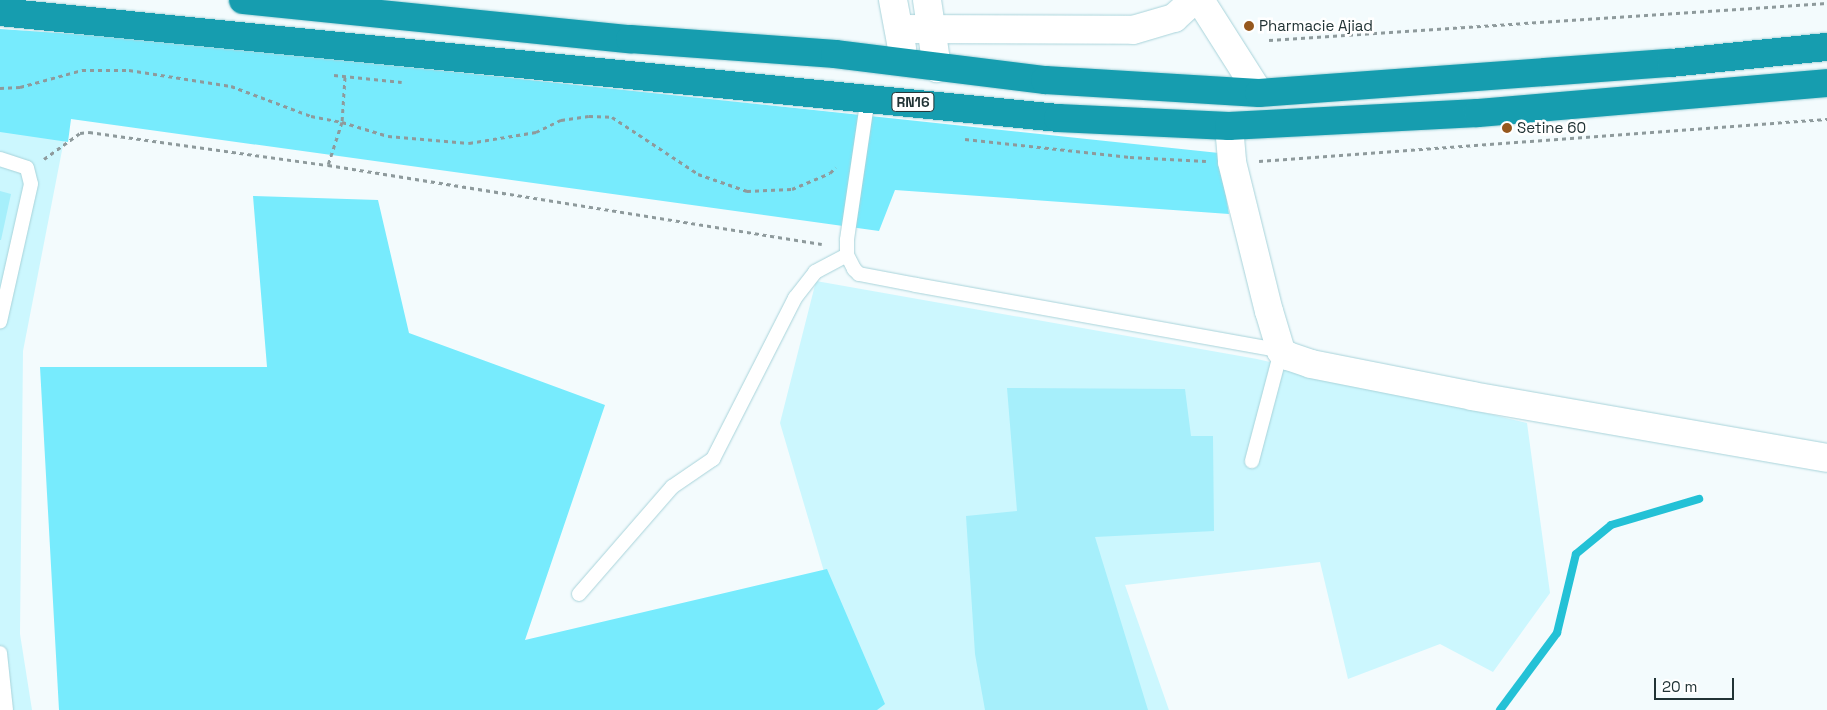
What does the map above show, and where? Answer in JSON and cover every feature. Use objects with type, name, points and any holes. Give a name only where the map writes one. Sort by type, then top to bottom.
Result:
[{"type":"highway","points":[[244,0],[630,39],[835,54],[1045,80],[1259,93],[1672,63],[1827,47]]},
{"type":"highway","name":"RN16","points":[[0,12],[457,60],[868,97],[1058,118],[1229,126],[1280,126],[1478,113],[1827,83]]},
{"type":"street","points":[[893,0],[904,63]]},
{"type":"street","points":[[928,0],[937,68]]},
{"type":"street","points":[[899,29],[932,31],[1134,30],[1174,18],[1194,0]]},
{"type":"street","points":[[1200,0],[1259,93]]},
{"type":"street","points":[[1229,126],[1232,162],[1281,351],[1306,362],[1379,378],[1827,458]]},
{"type":"lane","points":[[868,97],[847,252],[859,274],[1281,351],[1252,460]]},
{"type":"lane","points":[[0,159],[20,164],[30,174],[0,322]]},
{"type":"lane","points":[[579,594],[672,487],[713,459],[795,298],[815,272],[847,252]]},
{"type":"lane","points":[[0,653],[6,710]]},
{"type":"path","points":[[1269,40],[1827,3]]},
{"type":"path","points":[[0,88],[20,86],[82,70],[129,70],[231,86],[311,116],[342,122],[388,136],[470,143],[536,132],[561,120],[589,116],[612,117],[698,174],[747,191],[792,189],[830,173],[842,161],[860,162]]},
{"type":"path","points":[[328,166],[342,122],[345,77]]},
{"type":"path","points":[[30,174],[50,153],[60,150],[80,133],[89,132],[328,166],[847,252]]},
{"type":"shaded area","points":[[0,29],[134,38],[1219,153],[1229,214],[895,190],[879,231],[71,119],[68,142],[0,132]]},
{"type":"shaded area","points":[[0,123],[65,135],[23,351],[20,634],[32,710],[0,710]]},
{"type":"shaded area","points":[[253,196],[378,200],[409,333],[605,405],[525,640],[827,569],[885,704],[877,710],[59,710],[40,367],[267,367]]},
{"type":"shaded area","points":[[816,281],[1257,359],[1527,423],[1550,593],[1493,672],[1440,644],[1348,679],[1320,562],[1125,585],[1169,710],[865,710],[780,423]]},
{"type":"building","points":[[0,191],[11,194],[1,240],[0,240]]},
{"type":"building","points":[[1007,388],[1185,389],[1191,436],[1213,436],[1214,531],[1095,537],[1148,710],[985,710],[975,654],[966,516],[1017,511]]},
{"type":"waterway","points":[[1500,710],[1557,633],[1576,554],[1611,525],[1699,499]]},
{"type":"place","name":"Pharmacie Ajiad","points":[[1249,26]]},
{"type":"place","name":"Setine 60","points":[[1507,128]]}]
